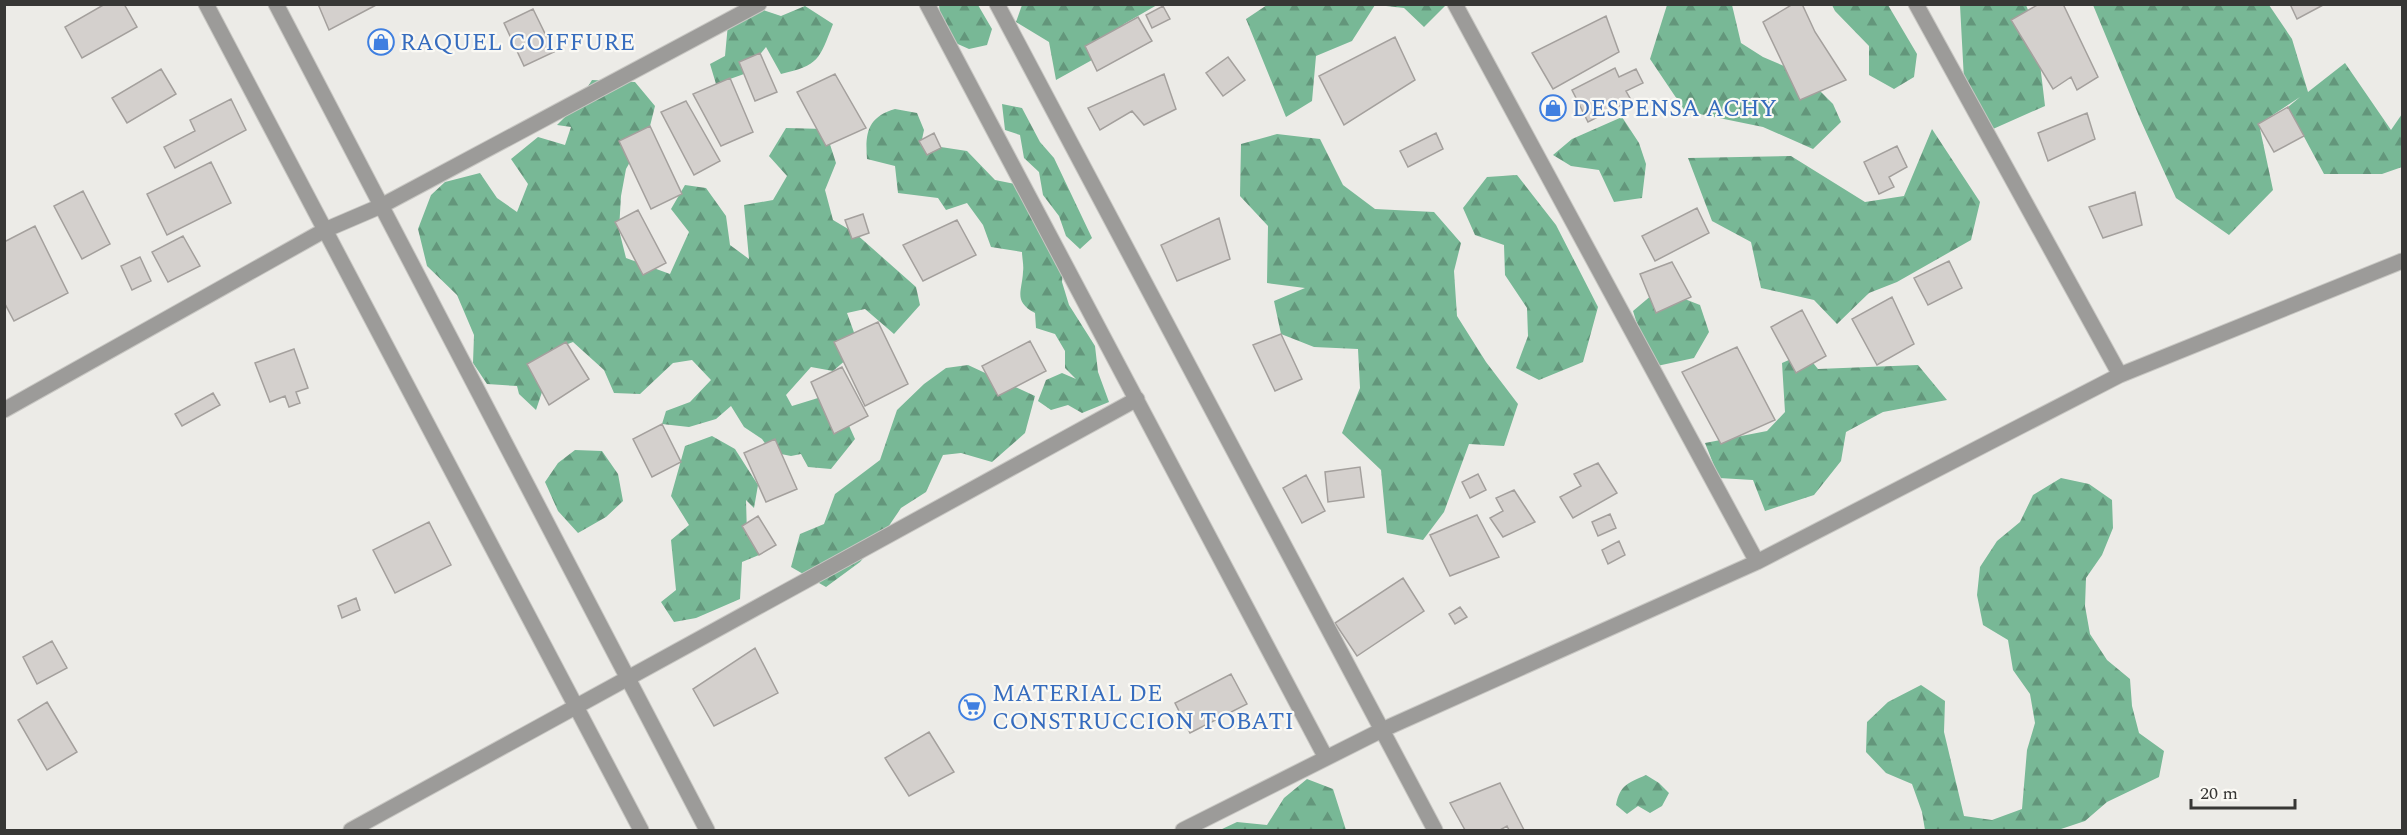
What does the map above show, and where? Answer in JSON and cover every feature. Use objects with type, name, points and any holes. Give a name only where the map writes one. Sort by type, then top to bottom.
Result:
[{"type":"street","points":[[206,4],[641,831]]},
{"type":"street","points":[[276,4],[707,831]]},
{"type":"street","points":[[4,410],[325,230],[381,206],[759,4]]},
{"type":"street","points":[[927,4],[1326,758]]},
{"type":"street","points":[[998,4],[1435,831]]},
{"type":"street","points":[[1455,4],[1758,562]]},
{"type":"street","points":[[1916,4],[2120,375]]},
{"type":"street","points":[[1182,831],[1382,730],[1758,562],[2120,375],[2403,261]]},
{"type":"street","points":[[351,831],[1137,399]]},
{"type":"green space","points":[[1446,4],[1424,27],[1404,8],[1377,5]]},
{"type":"green space","points":[[939,5],[978,5],[992,29],[987,45],[969,49],[951,41],[940,14]]},
{"type":"green space","points":[[1022,5],[1157,5],[1124,24],[1092,60],[1056,80],[1049,42],[1016,22]]},
{"type":"green space","points":[[1267,5],[1375,5],[1352,41],[1316,56],[1312,101],[1286,117],[1246,19]]},
{"type":"green space","points":[[1667,5],[1732,5],[1741,43],[1763,57],[1803,74],[1833,104],[1841,122],[1813,149],[1763,127],[1685,111],[1650,59]]},
{"type":"green space","points":[[1832,5],[1888,5],[1917,54],[1914,77],[1894,89],[1869,75],[1869,46]]},
{"type":"green space","points":[[1960,5],[2026,5],[2036,30],[2045,106],[1993,129],[1964,80]]},
{"type":"green space","points":[[2093,5],[2269,5],[2292,39],[2308,92],[2345,63],[2391,130],[2402,114],[2402,167],[2382,174],[2324,174],[2288,107],[2300,97],[2259,124],[2273,190],[2229,235],[2176,198]]},
{"type":"green space","points":[[805,6],[833,24],[816,59],[803,67],[781,74],[766,47],[744,74],[716,84],[710,64],[725,56],[728,24],[763,10],[781,16]]},
{"type":"green space","points":[[592,80],[635,82],[655,106],[650,126],[626,169],[621,196],[619,230],[626,258],[670,274],[689,232],[671,209],[685,185],[706,188],[726,216],[730,245],[749,259],[744,205],[773,200],[787,176],[769,156],[786,128],[825,129],[836,163],[825,190],[833,220],[855,233],[916,287],[920,305],[894,334],[865,309],[847,313],[856,338],[855,352],[833,371],[811,367],[786,395],[792,406],[818,398],[841,408],[855,439],[831,469],[808,467],[801,454],[791,456],[771,452],[762,439],[744,427],[731,406],[716,419],[689,427],[662,424],[666,411],[690,402],[711,380],[692,360],[673,363],[640,394],[614,393],[604,370],[573,342],[538,358],[535,379],[542,392],[536,410],[519,394],[517,386],[487,384],[473,363],[474,335],[457,295],[427,266],[418,229],[431,195],[445,182],[480,173],[497,198],[517,212],[528,184],[511,159],[538,137],[565,145],[571,127],[557,125],[575,107]]},
{"type":"green space","points":[[1002,104],[1022,108],[1040,142],[1054,158],[1092,238],[1080,249],[1066,236],[1059,216],[1043,195],[1039,172],[1024,158],[1020,135],[1005,130]]},
{"type":"green space","points":[[895,109],[917,113],[924,130],[921,144],[967,151],[995,180],[1015,184],[1065,251],[1062,282],[1069,305],[1095,346],[1098,372],[1109,402],[1082,413],[1068,405],[1051,410],[1038,401],[1046,380],[1062,373],[1076,379],[1065,368],[1065,351],[1055,334],[1036,328],[1035,313],[1028,309],[1021,300],[1022,252],[991,247],[983,225],[967,203],[946,210],[938,198],[898,193],[895,166],[867,159],[870,127],[879,116]]},
{"type":"green space","points":[[1622,117],[1639,143],[1646,164],[1642,198],[1614,202],[1599,170],[1571,166],[1553,155],[1572,139]]},
{"type":"green space","points":[[1932,129],[1980,202],[1971,240],[1897,282],[1869,293],[1837,324],[1814,300],[1761,288],[1751,242],[1712,221],[1688,158],[1791,156],[1865,202],[1904,196]]},
{"type":"green space","points":[[1277,134],[1320,139],[1343,185],[1375,209],[1434,212],[1461,243],[1454,271],[1457,316],[1486,362],[1518,404],[1504,446],[1469,444],[1444,512],[1423,540],[1387,533],[1381,470],[1342,433],[1360,388],[1358,349],[1314,347],[1281,334],[1274,301],[1305,288],[1267,283],[1268,226],[1240,196],[1241,144]]},
{"type":"green space","points":[[1517,175],[1556,225],[1598,307],[1583,362],[1539,380],[1516,368],[1528,336],[1527,308],[1505,275],[1504,245],[1475,235],[1463,208],[1487,177]]},
{"type":"green space","points":[[1659,289],[1700,305],[1709,332],[1694,358],[1657,366],[1644,346],[1633,311]]},
{"type":"green space","points":[[1805,353],[1818,369],[1918,365],[1947,400],[1883,412],[1846,432],[1841,461],[1814,495],[1765,511],[1753,480],[1719,478],[1705,443],[1767,431],[1785,412],[1782,363]]},
{"type":"green space","points":[[968,365],[1035,396],[1025,433],[992,462],[961,453],[943,455],[926,492],[901,508],[880,539],[860,562],[826,587],[791,567],[800,534],[824,524],[835,494],[880,460],[897,410],[924,384],[946,368]]},
{"type":"green space","points":[[712,436],[735,449],[758,485],[754,508],[746,500],[747,535],[759,555],[742,562],[740,599],[696,618],[674,622],[661,602],[676,590],[671,540],[689,525],[671,496],[685,446]]},
{"type":"green space","points":[[575,450],[602,451],[618,474],[623,501],[606,517],[578,533],[558,511],[545,482],[558,463]]},
{"type":"green space","points":[[2061,478],[2089,484],[2112,500],[2113,528],[2102,555],[2086,578],[2085,606],[2090,634],[2107,660],[2130,679],[2132,706],[2139,733],[2164,751],[2159,777],[2107,802],[2085,821],[2058,830],[1925,830],[1922,812],[1912,784],[1886,773],[1866,752],[1867,722],[1888,702],[1921,685],[1945,701],[1944,732],[1964,816],[1992,820],[2022,809],[2027,750],[2035,723],[2030,694],[2013,670],[2008,640],[1983,625],[1977,595],[1980,567],[1997,541],[2020,522],[2033,495]]},
{"type":"green space","points":[[1646,775],[1669,793],[1662,806],[1650,813],[1638,806],[1627,814],[1616,805],[1620,793],[1630,783]]},
{"type":"green space","points":[[1307,779],[1333,789],[1346,830],[1220,830],[1237,822],[1267,825],[1284,798]]},
{"type":"building","points":[[105,4],[124,4],[137,27],[82,58],[65,27]]},
{"type":"building","points":[[318,4],[378,4],[329,30]]},
{"type":"building","points":[[1793,4],[1802,4],[1815,32],[1846,80],[1800,100],[1763,22]]},
{"type":"building","points":[[2039,4],[2063,4],[2098,77],[2077,90],[2071,77],[2053,89],[2011,20]]},
{"type":"building","points":[[2290,4],[2325,4],[2297,19]]},
{"type":"building","points":[[1163,6],[1170,19],[1152,28],[1146,15]]},
{"type":"building","points":[[533,9],[554,52],[524,66],[504,23]]},
{"type":"building","points":[[1606,16],[1619,52],[1553,89],[1532,53]]},
{"type":"building","points":[[1138,17],[1152,41],[1097,71],[1085,46]]},
{"type":"building","points":[[1395,37],[1415,80],[1344,125],[1319,76]]},
{"type":"building","points":[[760,53],[777,92],[755,101],[739,62]]},
{"type":"building","points":[[1228,57],[1245,80],[1223,96],[1206,73]]},
{"type":"building","points":[[1615,68],[1619,77],[1636,69],[1643,83],[1626,91],[1631,100],[1588,122],[1572,90]]},
{"type":"building","points":[[161,69],[176,94],[127,123],[112,98]]},
{"type":"building","points":[[835,74],[866,128],[826,146],[797,92]]},
{"type":"building","points":[[1164,74],[1176,109],[1144,125],[1132,111],[1100,130],[1088,108]]},
{"type":"building","points":[[730,78],[753,132],[721,146],[693,94]]},
{"type":"building","points":[[231,99],[246,130],[175,168],[164,147],[195,131],[190,120]]},
{"type":"building","points":[[686,101],[720,161],[694,175],[661,112]]},
{"type":"building","points":[[2288,107],[2304,136],[2274,152],[2258,124]]},
{"type":"building","points":[[2087,113],[2095,139],[2048,161],[2038,133]]},
{"type":"building","points":[[650,126],[682,194],[651,209],[619,141]]},
{"type":"building","points":[[934,133],[941,148],[927,155],[919,141]]},
{"type":"building","points":[[1436,133],[1443,149],[1408,167],[1400,151]]},
{"type":"building","points":[[1897,146],[1907,167],[1889,177],[1894,187],[1879,194],[1864,162]]},
{"type":"building","points":[[211,162],[231,203],[167,235],[147,194]]},
{"type":"building","points":[[83,191],[110,244],[82,259],[54,206]]},
{"type":"building","points":[[2135,192],[2142,225],[2103,238],[2089,207]]},
{"type":"building","points":[[1697,208],[1709,233],[1655,261],[1642,236]]},
{"type":"building","points":[[638,210],[666,263],[643,275],[615,222]]},
{"type":"building","points":[[863,214],[869,233],[852,239],[845,220]]},
{"type":"building","points":[[1219,218],[1230,259],[1177,281],[1161,245]]},
{"type":"building","points":[[957,220],[976,255],[923,281],[903,245]]},
{"type":"building","points":[[35,226],[68,293],[14,321],[4,302],[4,242]]},
{"type":"building","points":[[183,236],[200,266],[168,282],[152,252]]},
{"type":"building","points":[[140,257],[151,281],[132,290],[121,266]]},
{"type":"building","points":[[1949,261],[1962,288],[1928,305],[1914,278]]},
{"type":"building","points":[[1672,262],[1691,297],[1656,313],[1640,274]]},
{"type":"building","points":[[1892,297],[1914,344],[1877,365],[1852,319]]},
{"type":"building","points":[[1802,310],[1826,356],[1796,373],[1771,327]]},
{"type":"building","points":[[878,322],[908,384],[865,406],[834,342]]},
{"type":"building","points":[[1281,334],[1302,379],[1275,391],[1253,345]]},
{"type":"building","points":[[1030,341],[1046,371],[998,396],[982,366]]},
{"type":"building","points":[[566,342],[589,379],[549,405],[527,364]]},
{"type":"building","points":[[1737,347],[1775,420],[1721,444],[1682,372]]},
{"type":"building","points":[[294,349],[308,388],[296,392],[300,403],[289,407],[285,396],[270,402],[255,363]]},
{"type":"building","points":[[842,367],[868,416],[834,434],[811,382]]},
{"type":"building","points":[[213,393],[220,405],[182,426],[175,414]]},
{"type":"building","points":[[662,424],[681,462],[652,477],[633,439]]},
{"type":"building","points":[[775,439],[797,489],[766,502],[744,453]]},
{"type":"building","points":[[1598,463],[1617,493],[1573,518],[1560,497],[1581,486],[1574,474]]},
{"type":"building","points":[[1360,467],[1364,497],[1328,502],[1325,472]]},
{"type":"building","points":[[1478,474],[1486,490],[1470,498],[1462,482]]},
{"type":"building","points":[[1306,475],[1325,511],[1302,523],[1283,488]]},
{"type":"building","points":[[1514,490],[1535,522],[1503,537],[1490,518],[1503,511],[1496,498]]},
{"type":"building","points":[[1610,514],[1616,528],[1598,536],[1592,522]]},
{"type":"building","points":[[1477,515],[1499,557],[1450,576],[1430,535]]},
{"type":"building","points":[[758,516],[776,545],[759,555],[742,526]]},
{"type":"building","points":[[429,522],[451,565],[395,593],[373,550]]},
{"type":"building","points":[[1619,541],[1625,555],[1608,564],[1602,550]]},
{"type":"building","points":[[1403,578],[1424,611],[1357,656],[1335,623]]},
{"type":"building","points":[[356,598],[360,610],[342,618],[338,606]]},
{"type":"building","points":[[1460,607],[1467,617],[1455,624],[1449,614]]},
{"type":"building","points":[[52,641],[67,668],[37,684],[23,657]]},
{"type":"building","points":[[755,648],[778,693],[714,726],[693,689]]},
{"type":"building","points":[[1231,674],[1247,704],[1190,733],[1175,703]]},
{"type":"building","points":[[47,702],[77,752],[47,770],[18,720]]},
{"type":"building","points":[[929,732],[954,772],[909,796],[885,758]]},
{"type":"building","points":[[1500,783],[1524,830],[1509,830],[1507,826],[1500,830],[1465,830],[1450,803]]},
{"type":"place","name":"RAQUEL COIFFURE","points":[[381,42]]},
{"type":"place","name":"DESPENSA ACHY","points":[[1553,108]]},
{"type":"place","name":"MATERIAL DE CONSTRUCCION TOBATI","points":[[972,707]]}]
